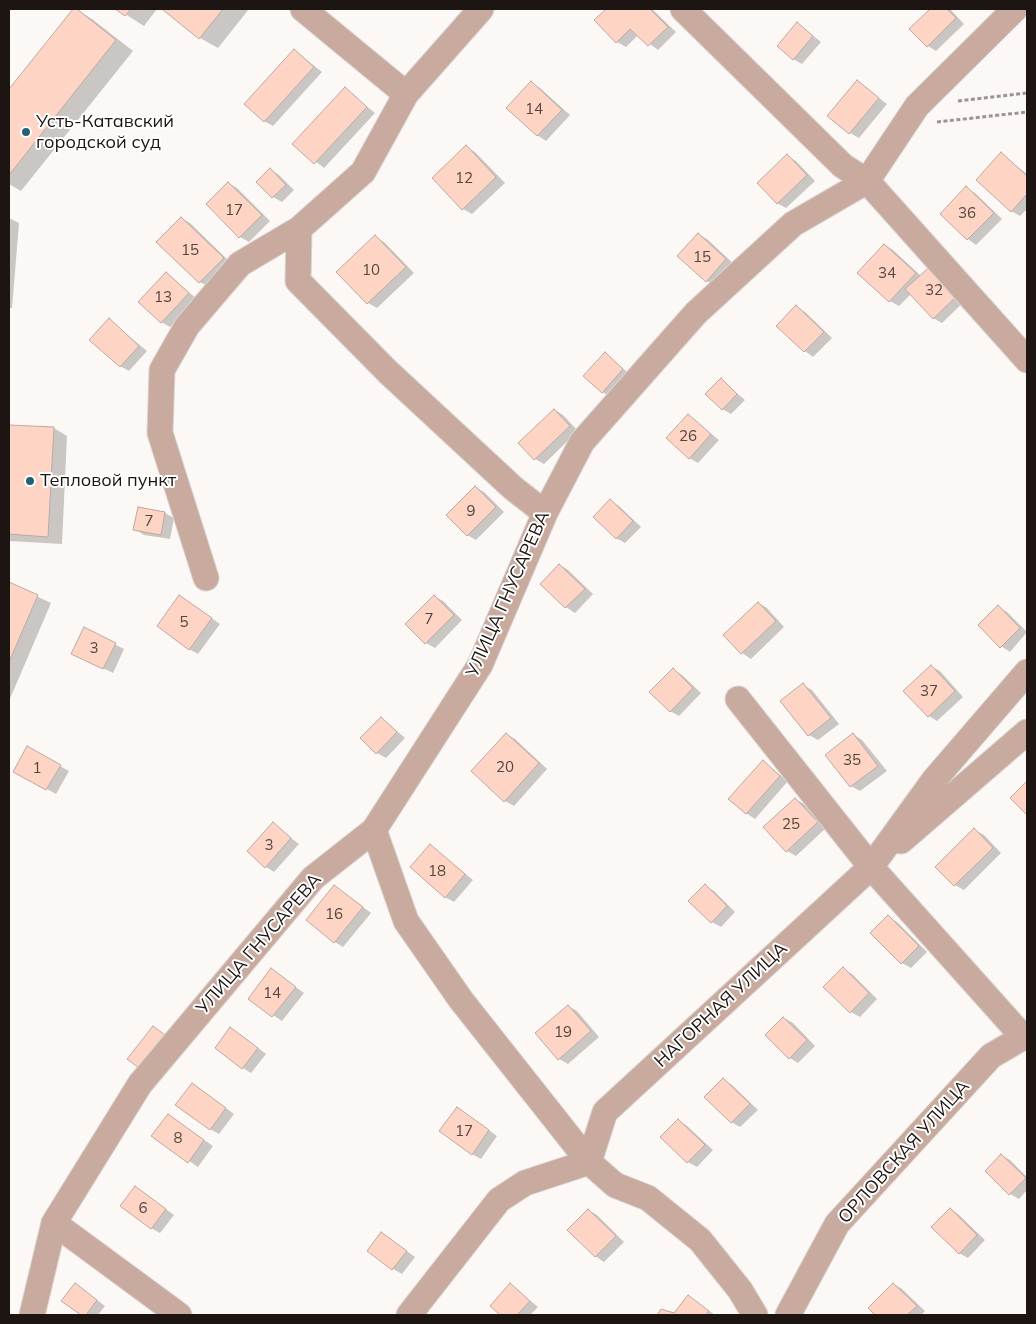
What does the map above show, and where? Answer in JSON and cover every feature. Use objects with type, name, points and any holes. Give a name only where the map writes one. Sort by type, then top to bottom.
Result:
[{"type":"street","points":[[303,9],[406,94]]},
{"type":"street","points":[[206,578],[160,434],[162,370],[187,326],[240,264],[299,229],[363,172],[406,94],[481,9]]},
{"type":"street","points":[[683,9],[843,166],[867,181],[1027,360]]},
{"type":"street","name":"УЛИЦА ГНУСАРЕВА","points":[[32,1315],[54,1223],[140,1084],[313,878],[374,830],[480,665],[545,513],[582,442],[696,313],[793,224],[867,181],[917,106],[1015,9]]},
{"type":"street","points":[[299,229],[298,281],[388,372],[513,488],[545,513]]},
{"type":"street","name":"НАГОРНАЯ УЛИЦА","points":[[589,1162],[606,1112],[871,868],[934,780],[1027,672]]},
{"type":"street","points":[[738,699],[871,868],[1026,1037]]},
{"type":"street","points":[[871,868],[1027,732]]},
{"type":"street","points":[[374,830],[406,921],[461,1000],[589,1162],[615,1185],[648,1198],[700,1240],[740,1290],[755,1315]]},
{"type":"street","name":"ОРЛОВСКАЯ УЛИЦА","points":[[788,1315],[837,1224],[991,1056],[1026,1037]]},
{"type":"street","points":[[409,1315],[499,1200],[526,1183],[589,1162]]},
{"type":"street","points":[[54,1223],[179,1315]]},
{"type":"path","points":[[917,106],[1027,93]]},
{"type":"path","points":[[903,126],[1027,112]]},
{"type":"building","name":"Усть-Катавский городской суд","points":[[73,9],[77,9],[116,40],[9,175],[9,89]]},
{"type":"building","points":[[115,9],[131,9],[125,16]]},
{"type":"building","points":[[162,9],[223,9],[199,39]]},
{"type":"building","points":[[606,9],[650,9],[668,27],[648,46],[630,29],[616,43],[594,20]]},
{"type":"building","points":[[930,9],[947,9],[956,18],[927,47],[909,29]]},
{"type":"building","points":[[797,22],[813,36],[793,60],[777,46]]},
{"type":"building","points":[[294,49],[314,67],[264,122],[244,104]]},
{"type":"building","points":[[857,80],[879,98],[849,134],[827,116]]},
{"type":"building","points":[[531,81],[562,110],[537,136],[506,108]]},
{"type":"building","points":[[345,87],[367,107],[314,164],[292,144]]},
{"type":"building","points":[[466,145],[496,177],[462,210],[432,178]]},
{"type":"building","points":[[1001,152],[1027,176],[1027,194],[1011,212],[976,180]]},
{"type":"building","points":[[787,154],[807,175],[777,204],[757,183]]},
{"type":"building","points":[[270,168],[286,185],[272,198],[256,182]]},
{"type":"building","points":[[228,182],[262,215],[239,238],[206,204]]},
{"type":"building","points":[[966,186],[994,213],[967,240],[940,214]]},
{"type":"building","points":[[181,217],[224,258],[199,283],[156,242]]},
{"type":"building","points":[[698,233],[726,259],[706,282],[677,256]]},
{"type":"building","points":[[375,235],[406,267],[367,304],[336,272]]},
{"type":"building","points":[[884,244],[916,273],[889,302],[857,273]]},
{"type":"building","points":[[935,262],[962,291],[933,319],[905,289]]},
{"type":"building","points":[[166,272],[189,293],[161,323],[138,302]]},
{"type":"building","points":[[796,305],[824,332],[804,352],[776,326]]},
{"type":"building","points":[[109,318],[139,346],[120,367],[89,340]]},
{"type":"building","points":[[605,352],[623,369],[602,393],[583,376]]},
{"type":"building","points":[[721,378],[737,394],[722,410],[705,394]]},
{"type":"building","points":[[554,409],[570,426],[534,460],[518,443]]},
{"type":"building","points":[[688,414],[711,434],[689,459],[666,438]]},
{"type":"building","name":"Тепловой пункт","points":[[9,425],[54,427],[48,537],[9,534]]},
{"type":"building","points":[[475,486],[496,507],[467,536],[446,515]]},
{"type":"building","points":[[610,499],[633,521],[616,539],[593,517]]},
{"type":"building","points":[[138,507],[165,512],[161,535],[133,530]]},
{"type":"building","points":[[559,564],[585,589],[565,608],[540,584]]},
{"type":"building","points":[[9,582],[38,595],[9,662]]},
{"type":"building","points":[[179,595],[212,618],[189,650],[157,626]]},
{"type":"building","points":[[434,595],[454,615],[425,644],[405,624]]},
{"type":"building","points":[[758,602],[776,621],[741,654],[723,635]]},
{"type":"building","points":[[998,605],[1020,628],[1000,648],[978,625]]},
{"type":"building","points":[[84,627],[116,643],[103,669],[71,654]]},
{"type":"building","points":[[931,665],[955,691],[928,717],[903,691]]},
{"type":"building","points":[[673,668],[693,688],[670,712],[649,692]]},
{"type":"building","points":[[803,683],[831,718],[808,736],[780,701]]},
{"type":"building","points":[[381,717],[397,732],[376,754],[360,738]]},
{"type":"building","points":[[506,733],[539,763],[504,802],[471,771]]},
{"type":"building","points":[[853,733],[878,766],[850,787],[825,755]]},
{"type":"building","points":[[27,746],[61,765],[46,790],[13,772]]},
{"type":"building","points":[[763,760],[780,776],[746,814],[728,799]]},
{"type":"building","points":[[1027,781],[1027,815],[1010,798]]},
{"type":"building","points":[[795,798],[818,822],[786,852],[763,827]]},
{"type":"building","points":[[273,822],[291,838],[265,868],[247,851]]},
{"type":"building","points":[[974,828],[993,848],[954,886],[935,867]]},
{"type":"building","points":[[430,844],[465,874],[445,898],[410,867]]},
{"type":"building","points":[[705,884],[727,906],[711,923],[688,901]]},
{"type":"building","points":[[334,885],[363,907],[334,943],[306,920]]},
{"type":"building","points":[[888,915],[919,946],[901,964],[870,933]]},
{"type":"building","points":[[843,967],[869,993],[850,1013],[823,987]]},
{"type":"building","points":[[271,968],[296,987],[272,1017],[248,999]]},
{"type":"building","points":[[568,1005],[591,1031],[558,1060],[535,1033]]},
{"type":"building","points":[[783,1017],[807,1040],[789,1059],[765,1035]]},
{"type":"building","points":[[153,1026],[169,1038],[143,1071],[127,1059]]},
{"type":"building","points":[[230,1027],[258,1048],[242,1069],[215,1048]]},
{"type":"building","points":[[723,1078],[750,1104],[731,1123],[704,1097]]},
{"type":"building","points":[[192,1083],[226,1108],[210,1130],[175,1105]]},
{"type":"building","points":[[457,1107],[489,1130],[472,1155],[439,1131]]},
{"type":"building","points":[[168,1114],[204,1140],[188,1163],[151,1136]]},
{"type":"building","points":[[678,1119],[705,1145],[687,1163],[660,1137]]},
{"type":"building","points":[[1001,1154],[1026,1178],[1009,1195],[985,1171]]},
{"type":"building","points":[[135,1186],[166,1209],[151,1229],[120,1206]]},
{"type":"building","points":[[950,1208],[977,1235],[959,1254],[931,1227]]},
{"type":"building","points":[[588,1209],[616,1236],[595,1257],[567,1230]]},
{"type":"building","points":[[381,1232],[407,1251],[392,1270],[367,1251]]},
{"type":"building","points":[[75,1283],[97,1300],[86,1315],[81,1315],[61,1301]]},
{"type":"building","points":[[510,1283],[530,1301],[517,1315],[500,1315],[490,1306]]},
{"type":"building","points":[[893,1283],[917,1306],[907,1315],[875,1315],[868,1308]]},
{"type":"building","points":[[688,1295],[709,1311],[706,1315],[657,1315],[661,1309],[674,1313]]},
{"type":"place","name":"Усть-Катавский городской суд","points":[[26,132]]},
{"type":"place","name":"Тепловой пункт","points":[[30,481]]}]
